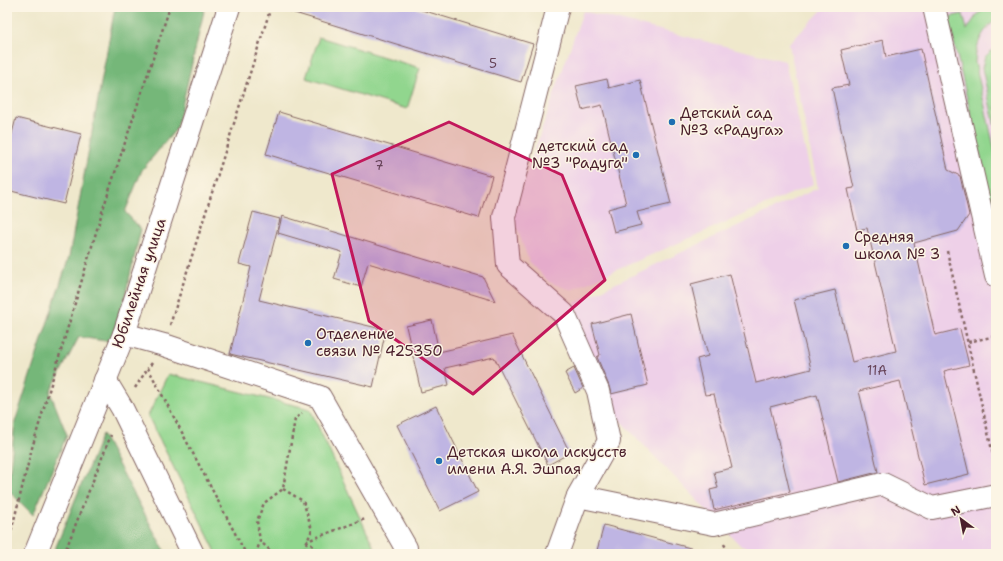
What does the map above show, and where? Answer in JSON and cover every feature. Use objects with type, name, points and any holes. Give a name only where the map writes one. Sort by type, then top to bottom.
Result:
[{"type":"street","name":"Юбилейная улица","points":[[35,554],[124,334],[229,7]]},
{"type":"street","points":[[557,554],[578,496],[609,440],[598,391],[564,314],[508,265],[504,217],[558,7]]},
{"type":"street","points":[[934,7],[996,276]]},
{"type":"street","points":[[124,334],[164,345],[320,397],[406,548],[404,554]]},
{"type":"street","points":[[105,380],[122,408],[193,554]]},
{"type":"street","points":[[578,496],[714,524],[884,484],[932,508],[996,495]]},
{"type":"path","points":[[7,548],[32,448],[103,208],[170,7]]},
{"type":"path","points":[[64,554],[122,408],[164,345],[271,7]]},
{"type":"path","points":[[947,251],[996,468]]},
{"type":"path","points":[[968,342],[996,336]]},
{"type":"path","points":[[148,368],[246,554]]},
{"type":"path","points":[[256,554],[260,541],[257,521],[264,503],[283,489],[295,419],[320,397]]},
{"type":"path","points":[[283,489],[303,501],[312,530],[303,551],[283,554]]},
{"type":"path","points":[[307,541],[385,511]]},
{"type":"path","points":[[260,541],[274,554]]},
{"type":"path","points":[[307,541],[322,554]]},
{"type":"path","points":[[433,552],[440,554]]},
{"type":"highlighted area","points":[[449,122],[562,175],[605,280],[473,394],[369,321],[332,174]]},
{"type":"shaded area","name":"Средняя школа № 3","points":[[825,7],[996,7],[996,554],[770,554],[741,546],[604,404],[574,303],[818,188],[789,44]]},
{"type":"shaded area","name":"Детский сад №3 «Радуга»","points":[[583,11],[785,61],[813,184],[571,290],[549,282],[529,261],[512,215]]},
{"type":"green space","points":[[115,7],[205,7],[177,128],[142,170],[125,212],[141,229],[123,305],[112,342],[79,337],[50,392],[67,435],[33,515],[8,490],[15,422],[69,257]]},
{"type":"green space","points":[[986,7],[996,7],[996,20],[983,33],[978,43],[975,62],[996,156],[996,223],[948,17],[963,14],[967,30],[976,16]]},
{"type":"green space","points":[[319,37],[420,68],[407,109],[306,78]]},
{"type":"green space","points":[[996,48],[996,132],[982,68],[985,57]]},
{"type":"green space","points":[[168,374],[310,409],[377,554],[217,554],[148,416]]},
{"type":"green space","points":[[102,434],[166,554],[53,554]]},
{"type":"building","points":[[288,7],[412,7],[533,44],[521,82],[288,11]]},
{"type":"building","points":[[883,40],[886,57],[921,49],[948,170],[960,176],[969,215],[958,231],[914,243],[935,335],[960,329],[969,365],[944,371],[969,474],[925,485],[900,381],[859,391],[878,472],[838,482],[817,395],[770,407],[790,492],[714,510],[710,490],[718,488],[714,472],[732,468],[714,394],[705,395],[697,359],[708,356],[691,284],[730,274],[756,383],[811,369],[794,300],[835,290],[852,362],[896,351],[867,228],[857,230],[848,189],[854,188],[832,88],[849,85],[841,50]]},
{"type":"building","name":"детский сад №3 \"Радуга\"","points":[[607,79],[609,88],[640,80],[671,204],[637,212],[641,225],[614,232],[608,209],[626,204],[602,105],[582,110],[576,86]]},
{"type":"building","points":[[279,112],[492,176],[479,218],[266,154]]},
{"type":"building","points":[[16,118],[81,134],[64,204],[7,190],[7,153]]},
{"type":"building","name":"Отделение связи № 425350","points":[[253,212],[280,219],[259,300],[386,330],[373,387],[230,354],[251,267],[239,264]]},
{"type":"building","points":[[282,216],[483,277],[495,301],[368,263],[361,287],[334,279],[342,252],[278,233]]},
{"type":"building","points":[[631,314],[648,385],[611,394],[597,357],[600,355],[592,324]]},
{"type":"building","points":[[432,320],[439,352],[512,335],[570,453],[548,465],[494,357],[445,368],[449,385],[421,392],[406,326]]},
{"type":"building","points":[[574,368],[583,388],[575,393],[565,373]]},
{"type":"building","name":"Детская школа искусств имени А.Я. Эшпая","points":[[436,406],[478,492],[440,511],[397,425]]},
{"type":"building","points":[[604,525],[694,549],[693,554],[596,554]]},
{"type":"place","name":"Детский сад №3 «Радуга»","points":[[672,122]]},
{"type":"place","name":"детский сад №3 \"Радуга\"","points":[[636,155]]},
{"type":"place","name":"Средняя школа № 3","points":[[846,246]]},
{"type":"place","name":"Отделение связи № 425350","points":[[308,343]]},
{"type":"place","name":"Детская школа искусств имени А.Я. Эшпая","points":[[439,461]]}]
